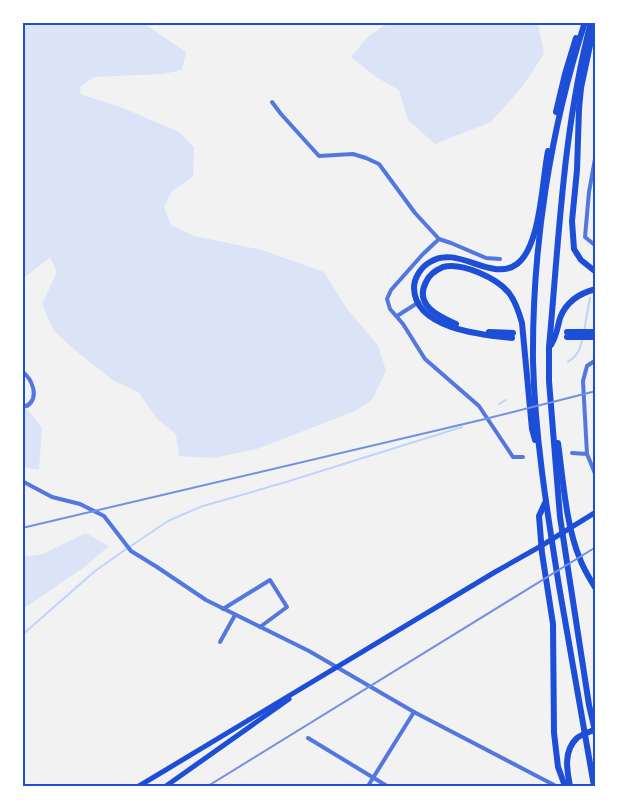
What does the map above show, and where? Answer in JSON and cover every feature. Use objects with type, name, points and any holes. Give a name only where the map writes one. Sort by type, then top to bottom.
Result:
[{"type":"highway","points":[[588,23],[579,109],[577,170],[572,221],[574,249],[581,260],[596,272]]},
{"type":"highway","points":[[512,336],[459,326],[421,302],[415,294],[414,284],[423,267],[442,257],[451,257],[494,269],[517,264],[527,253],[532,242],[545,165],[570,57],[579,29],[588,23]]},
{"type":"highway","points":[[588,23],[568,138],[549,347],[549,381],[560,517],[589,705],[596,735]]},
{"type":"highway","points":[[588,23],[563,98],[552,146],[538,244],[533,362],[545,502],[594,786]]},
{"type":"highway","points":[[421,302],[423,287],[428,278],[436,270],[452,266],[479,273],[504,287],[511,295],[522,323],[532,429],[539,452]]},
{"type":"highway","points":[[549,347],[557,336],[560,319],[572,300],[596,288]]},
{"type":"highway","points":[[596,332],[567,335],[596,337]]},
{"type":"highway","points":[[549,381],[568,513],[580,559],[596,589]]},
{"type":"highway","points":[[545,502],[539,516],[553,624],[554,733],[558,767],[568,786]]},
{"type":"highway","points":[[568,786],[566,762],[570,748],[577,739],[596,729]]},
{"type":"main road","points":[[166,786],[292,695],[596,512]]},
{"type":"main road","points":[[139,786],[292,695]]},
{"type":"street","points":[[272,102],[319,156],[352,154],[379,164],[415,213],[439,239],[486,258],[500,259]]},
{"type":"street","points":[[596,153],[589,192],[585,237],[596,246]]},
{"type":"street","points":[[439,239],[391,290],[387,299],[390,309],[425,359],[479,406],[513,457],[523,457]]},
{"type":"street","points":[[397,316],[421,302]]},
{"type":"street","points":[[596,360],[587,366],[582,381],[587,454],[596,476]]},
{"type":"street","points":[[22,370],[29,376],[34,393],[31,403],[27,406],[22,405]]},
{"type":"street","points":[[572,453],[587,454]]},
{"type":"street","points":[[22,481],[52,497],[80,504],[104,516],[130,550],[206,600],[309,651],[414,712],[556,786]]},
{"type":"street","points":[[223,609],[270,580],[287,607],[260,627]]},
{"type":"street","points":[[220,642],[235,615]]},
{"type":"street","points":[[368,786],[414,712]]},
{"type":"street","points":[[308,738],[387,786]]},
{"type":"shaded area","points":[[23,22],[143,23],[186,52],[182,70],[163,74],[94,77],[81,86],[80,94],[123,108],[179,132],[194,147],[193,177],[172,191],[164,207],[171,225],[194,236],[262,250],[324,272],[347,309],[378,345],[386,371],[372,400],[355,411],[257,449],[213,458],[179,456],[176,434],[157,419],[138,392],[114,381],[54,331],[42,304],[57,272],[50,257],[23,279]]},
{"type":"shaded area","points":[[389,22],[538,23],[544,54],[522,87],[491,122],[435,144],[408,120],[399,90],[376,77],[351,57],[368,37]]},
{"type":"shaded area","points":[[22,402],[42,428],[39,470],[23,467]]},
{"type":"shaded area","points":[[86,533],[109,546],[83,568],[23,609],[23,557],[43,554]]},
{"type":"waterway","points":[[584,331],[590,298]]},
{"type":"waterway","points":[[568,362],[578,353],[582,340]]},
{"type":"waterway","points":[[499,404],[506,400]]},
{"type":"waterway","points":[[22,635],[95,571],[168,521],[200,507],[462,427]]},
{"type":"railway","points":[[22,528],[596,391]]},
{"type":"railway","points":[[208,786],[596,547]]}]
